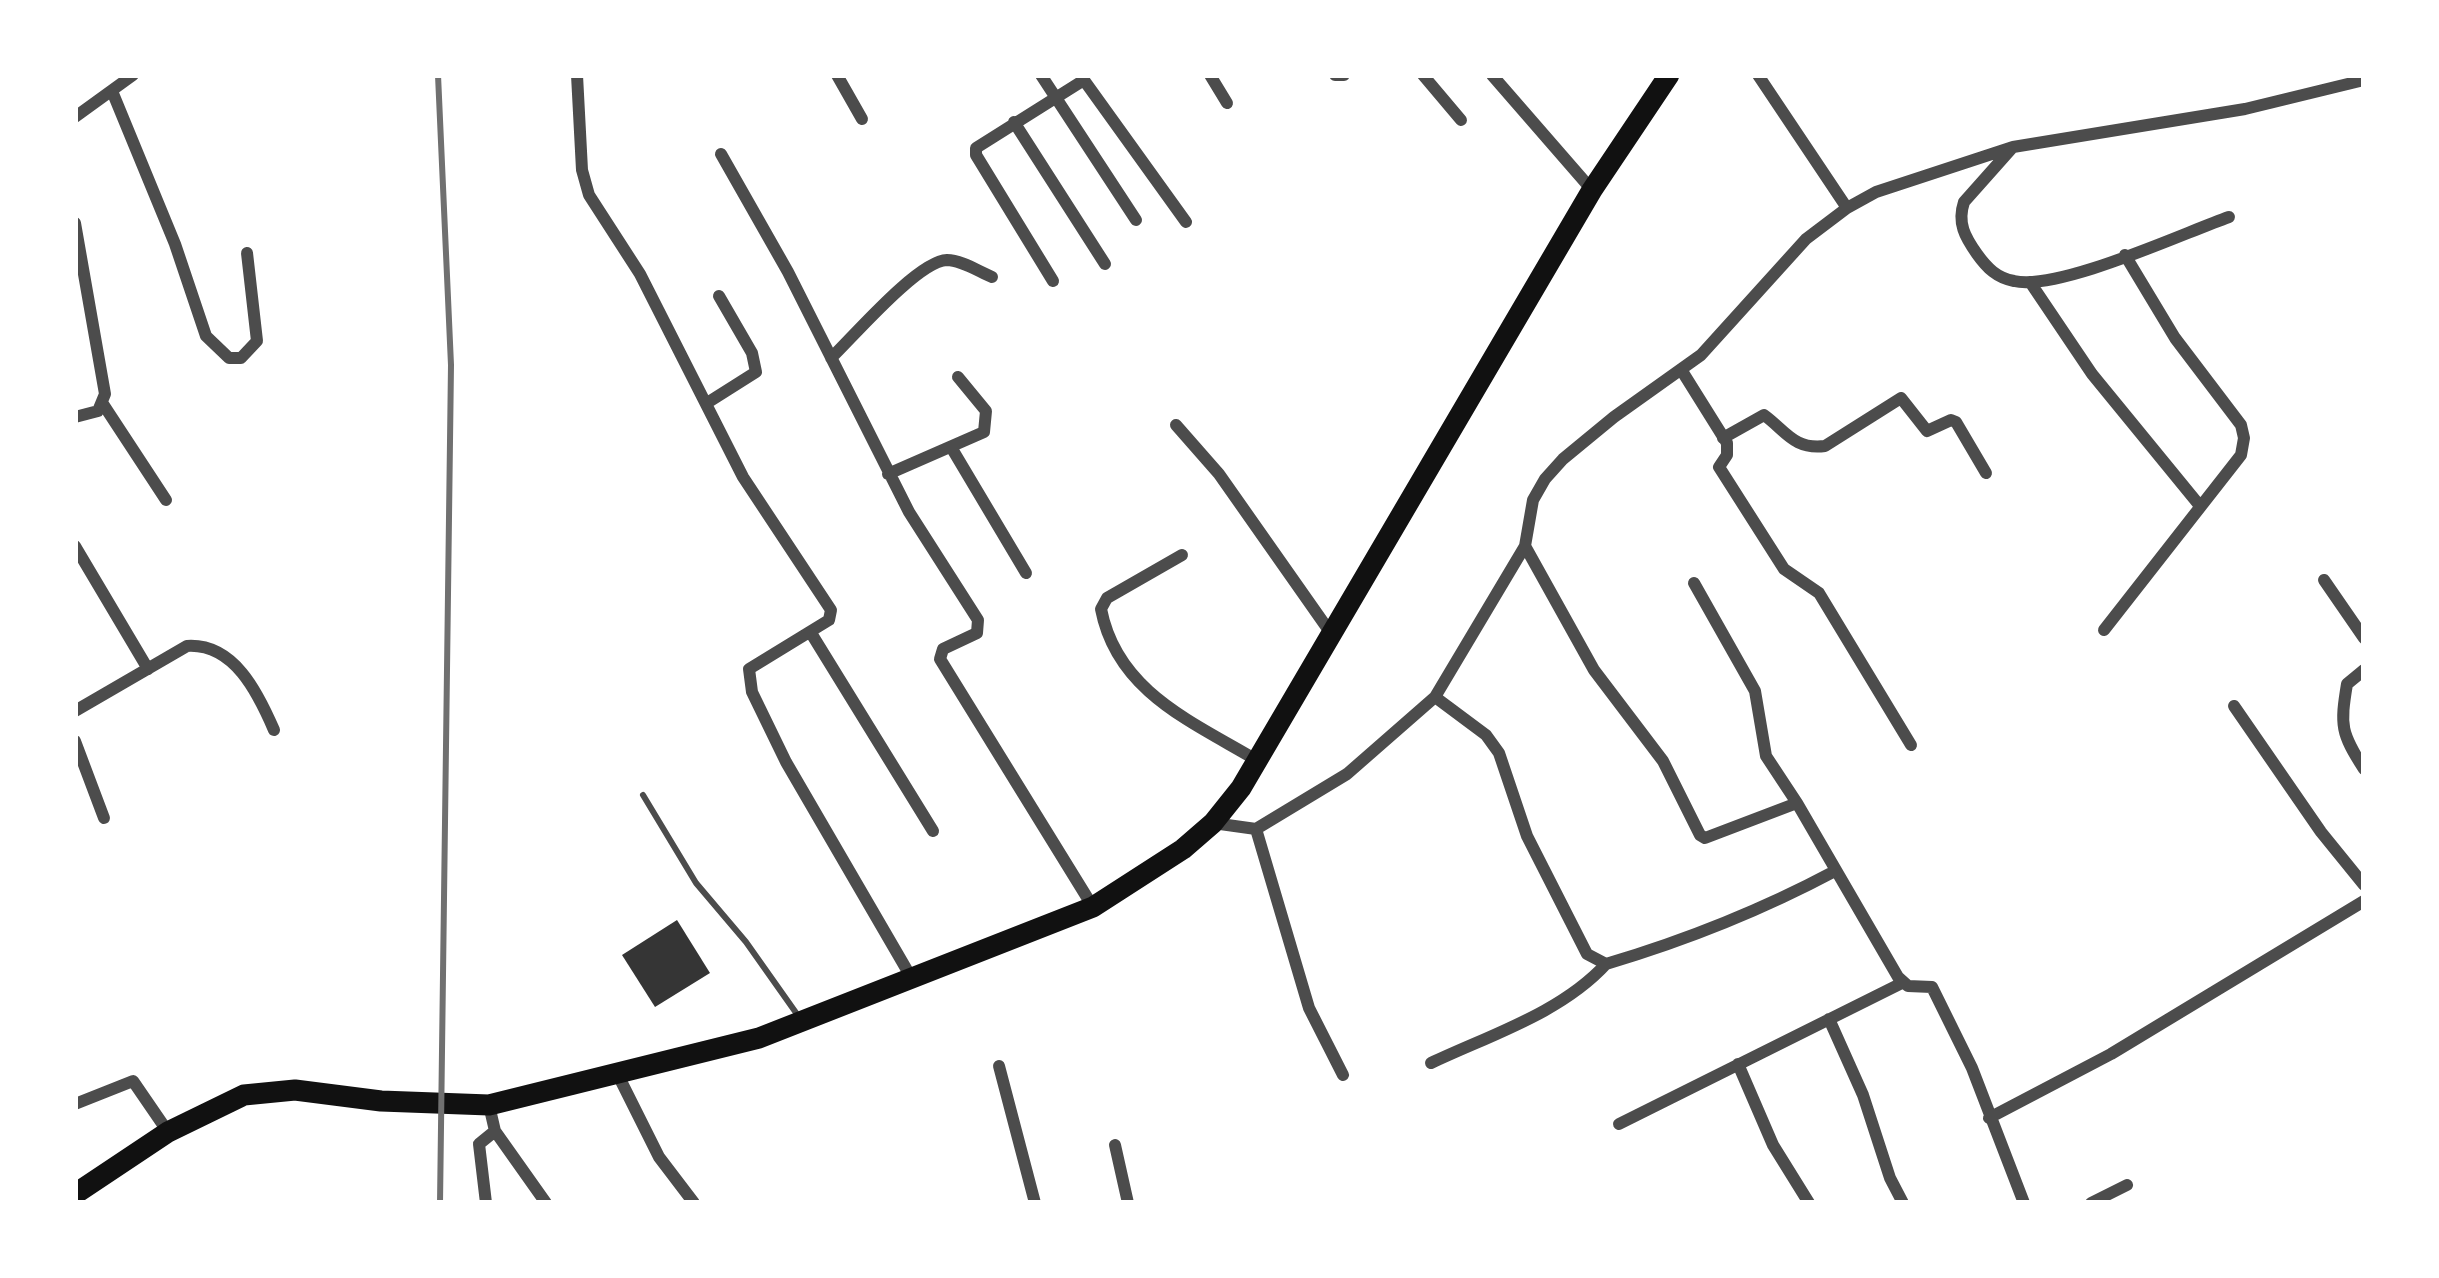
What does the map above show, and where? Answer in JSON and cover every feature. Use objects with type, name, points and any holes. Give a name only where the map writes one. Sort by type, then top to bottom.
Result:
[{"type":"highway","points":[[75,1194],[169,1132],[244,1096],[295,1090],[381,1101],[488,1105],[759,1038],[1094,907],[1153,872],[1214,823],[1258,761],[1592,190],[1669,75]]},
{"type":"street","points":[[75,117],[134,75]]},
{"type":"street","points":[[577,75],[587,189],[640,274],[743,477],[831,610],[829,620],[749,669],[752,692],[786,762],[910,977]]},
{"type":"street","points":[[837,75],[862,119]]},
{"type":"street","points":[[1041,75],[1136,220]]},
{"type":"street","points":[[1210,75],[1227,103]]},
{"type":"street","points":[[1335,75],[1344,75]]},
{"type":"street","points":[[1423,75],[1462,121]]},
{"type":"street","points":[[1492,75],[1592,190]]},
{"type":"street","points":[[1758,75],[1847,208]]},
{"type":"street","points":[[1053,280],[976,155],[982,142],[1082,78],[1186,222]]},
{"type":"street","points":[[1214,823],[1256,829],[1347,774],[1435,697],[1525,546],[1533,500],[1563,459],[1613,417],[1682,371],[1807,239],[1847,208],[1876,192],[2013,147],[2245,109],[2364,80]]},
{"type":"street","points":[[112,91],[175,244],[206,336],[230,358],[241,358],[257,340],[248,253]]},
{"type":"street","points":[[1014,122],[1105,265]]},
{"type":"street","points":[[2013,147],[1964,202],[1962,231],[1989,270],[2011,281],[2065,277],[2229,217]]},
{"type":"street","points":[[721,154],[888,474],[978,620],[977,633],[943,650],[940,659],[1094,907]]},
{"type":"street","points":[[75,223],[105,394],[98,410],[75,417]]},
{"type":"street","points":[[2104,630],[2241,455],[2244,438],[2241,425],[2175,338],[2125,255]]},
{"type":"street","points":[[831,358],[928,266],[952,260],[992,277]]},
{"type":"street","points":[[2030,282],[2092,374],[2200,506]]},
{"type":"street","points":[[707,403],[756,372],[752,353],[719,296]]},
{"type":"street","points":[[1682,371],[1724,437],[1729,448],[1719,466],[1750,520],[1784,569],[1819,593],[1911,745]]},
{"type":"street","points":[[888,474],[984,432],[988,419],[981,403],[958,377]]},
{"type":"street","points":[[1724,437],[1764,416],[1789,440],[1826,446],[1900,398],[1927,431],[1956,422],[1986,473]]},
{"type":"street","points":[[103,404],[166,500]]},
{"type":"street","points":[[1177,425],[1243,507],[1330,632]]},
{"type":"street","points":[[951,447],[1026,572]]},
{"type":"street","points":[[75,546],[148,669]]},
{"type":"street","points":[[1525,546],[1594,670],[1663,761],[1700,835],[1706,838],[1797,803]]},
{"type":"street","points":[[1182,555],[1107,598],[1100,610],[1103,624],[1129,674],[1149,696],[1258,761]]},
{"type":"street","points":[[2324,580],[2364,638]]},
{"type":"street","points":[[1694,583],[1755,691],[1766,756],[1902,982]]},
{"type":"street","points":[[811,632],[933,831]]},
{"type":"street","points":[[75,711],[188,646],[211,646],[244,675],[274,730]]},
{"type":"street","points":[[2364,670],[2347,684],[2341,723],[2344,738],[2364,770]]},
{"type":"street","points":[[1435,697],[1486,735],[1499,753],[1527,836],[1576,934],[1587,954],[1606,964]]},
{"type":"street","points":[[2234,706],[2321,832],[2364,884]]},
{"type":"street","points":[[75,741],[104,818]]},
{"type":"street","points":[[1256,829],[1310,1008],[1343,1075]]},
{"type":"street","points":[[1431,1063],[1559,1002],[1588,984],[1606,964],[1697,936],[1835,871]]},
{"type":"street","points":[[1989,1118],[2111,1054],[2364,901]]},
{"type":"street","points":[[1619,1124],[1902,982],[1932,987],[1958,1037],[2024,1203]]},
{"type":"street","points":[[1829,1019],[1904,1203]]},
{"type":"street","points":[[1738,1064],[1773,1145],[1809,1203]]},
{"type":"street","points":[[998,1066],[1035,1203]]},
{"type":"street","points":[[617,1073],[659,1157],[694,1203]]},
{"type":"street","points":[[75,1103],[133,1081],[169,1132]]},
{"type":"street","points":[[488,1105],[495,1131],[546,1203]]},
{"type":"street","points":[[486,1203],[479,1144],[495,1131]]},
{"type":"street","points":[[1114,1145],[1128,1203]]},
{"type":"street","points":[[2092,1203],[2127,1185]]},
{"type":"lane","points":[[643,795],[696,883],[802,1021]]},
{"type":"building","points":[[677,920],[710,973],[655,1007],[622,955]]},
{"type":"railway","points":[[438,75],[451,365],[440,1203]]}]
